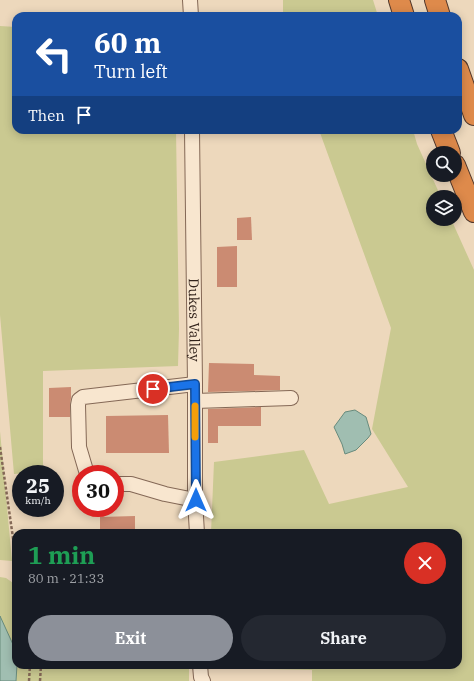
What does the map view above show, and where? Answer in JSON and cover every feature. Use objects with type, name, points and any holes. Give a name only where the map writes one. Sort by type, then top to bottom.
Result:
[{"type":"highway","points":[[399,0],[403,12]]},
{"type":"highway","points":[[435,0],[439,12]]},
{"type":"highway","points":[[462,80],[474,115]]},
{"type":"highway","points":[[443,134],[447,146]]},
{"type":"highway","points":[[462,182],[474,212]]},
{"type":"street","points":[[190,0],[190,12]]},
{"type":"street","name":"Dukes Valley","points":[[192,134],[197,529]]},
{"type":"street","points":[[84,465],[79,447],[78,405],[83,397],[195,384]]},
{"type":"street","points":[[195,401],[291,398]]},
{"type":"street","points":[[124,484],[131,484],[165,494],[196,500]]},
{"type":"street","points":[[200,669],[203,681]]},
{"type":"path","points":[[0,447],[12,531]]},
{"type":"path","points":[[29,681],[30,669]]},
{"type":"path","points":[[40,681],[41,669]]},
{"type":"shaded area","points":[[283,0],[373,0],[377,12],[283,12]]},
{"type":"shaded area","points":[[0,26],[12,27],[12,134],[176,134],[179,329],[178,366],[43,371],[43,465],[13,465],[0,315]]},
{"type":"shaded area","points":[[320,134],[414,134],[426,164],[426,182],[434,182],[438,190],[426,190],[426,226],[454,226],[474,270],[474,681],[312,681],[312,670],[266,669],[462,669],[462,529],[211,529],[214,462],[304,450],[329,504],[408,487],[372,429],[391,328]]},
{"type":"shaded area","points":[[355,410],[366,417],[371,434],[356,450],[345,454],[334,427],[345,412]]},
{"type":"shaded area","points":[[0,431],[12,561],[0,560]]},
{"type":"shaded area","points":[[0,577],[6,578],[12,582],[12,669],[189,669],[189,681],[0,681]]},
{"type":"shaded area","points":[[0,616],[12,642],[12,669],[17,669],[16,681],[0,681]]},
{"type":"building","points":[[251,217],[252,240],[237,240],[237,218]]},
{"type":"building","points":[[237,246],[237,287],[217,287],[217,247]]},
{"type":"building","points":[[209,363],[254,364],[254,375],[280,376],[280,390],[208,392]]},
{"type":"building","points":[[71,387],[70,417],[49,417],[49,388]]},
{"type":"building","points":[[261,407],[261,426],[218,426],[218,443],[208,443],[208,409]]},
{"type":"building","points":[[168,415],[169,453],[106,453],[106,416]]},
{"type":"building","points":[[135,516],[135,529],[100,529],[100,517]]},
{"type":"slow traffic","points":[[195,406],[195,437]]},
{"type":"route","points":[[153,389],[195,384],[196,500]]}]
